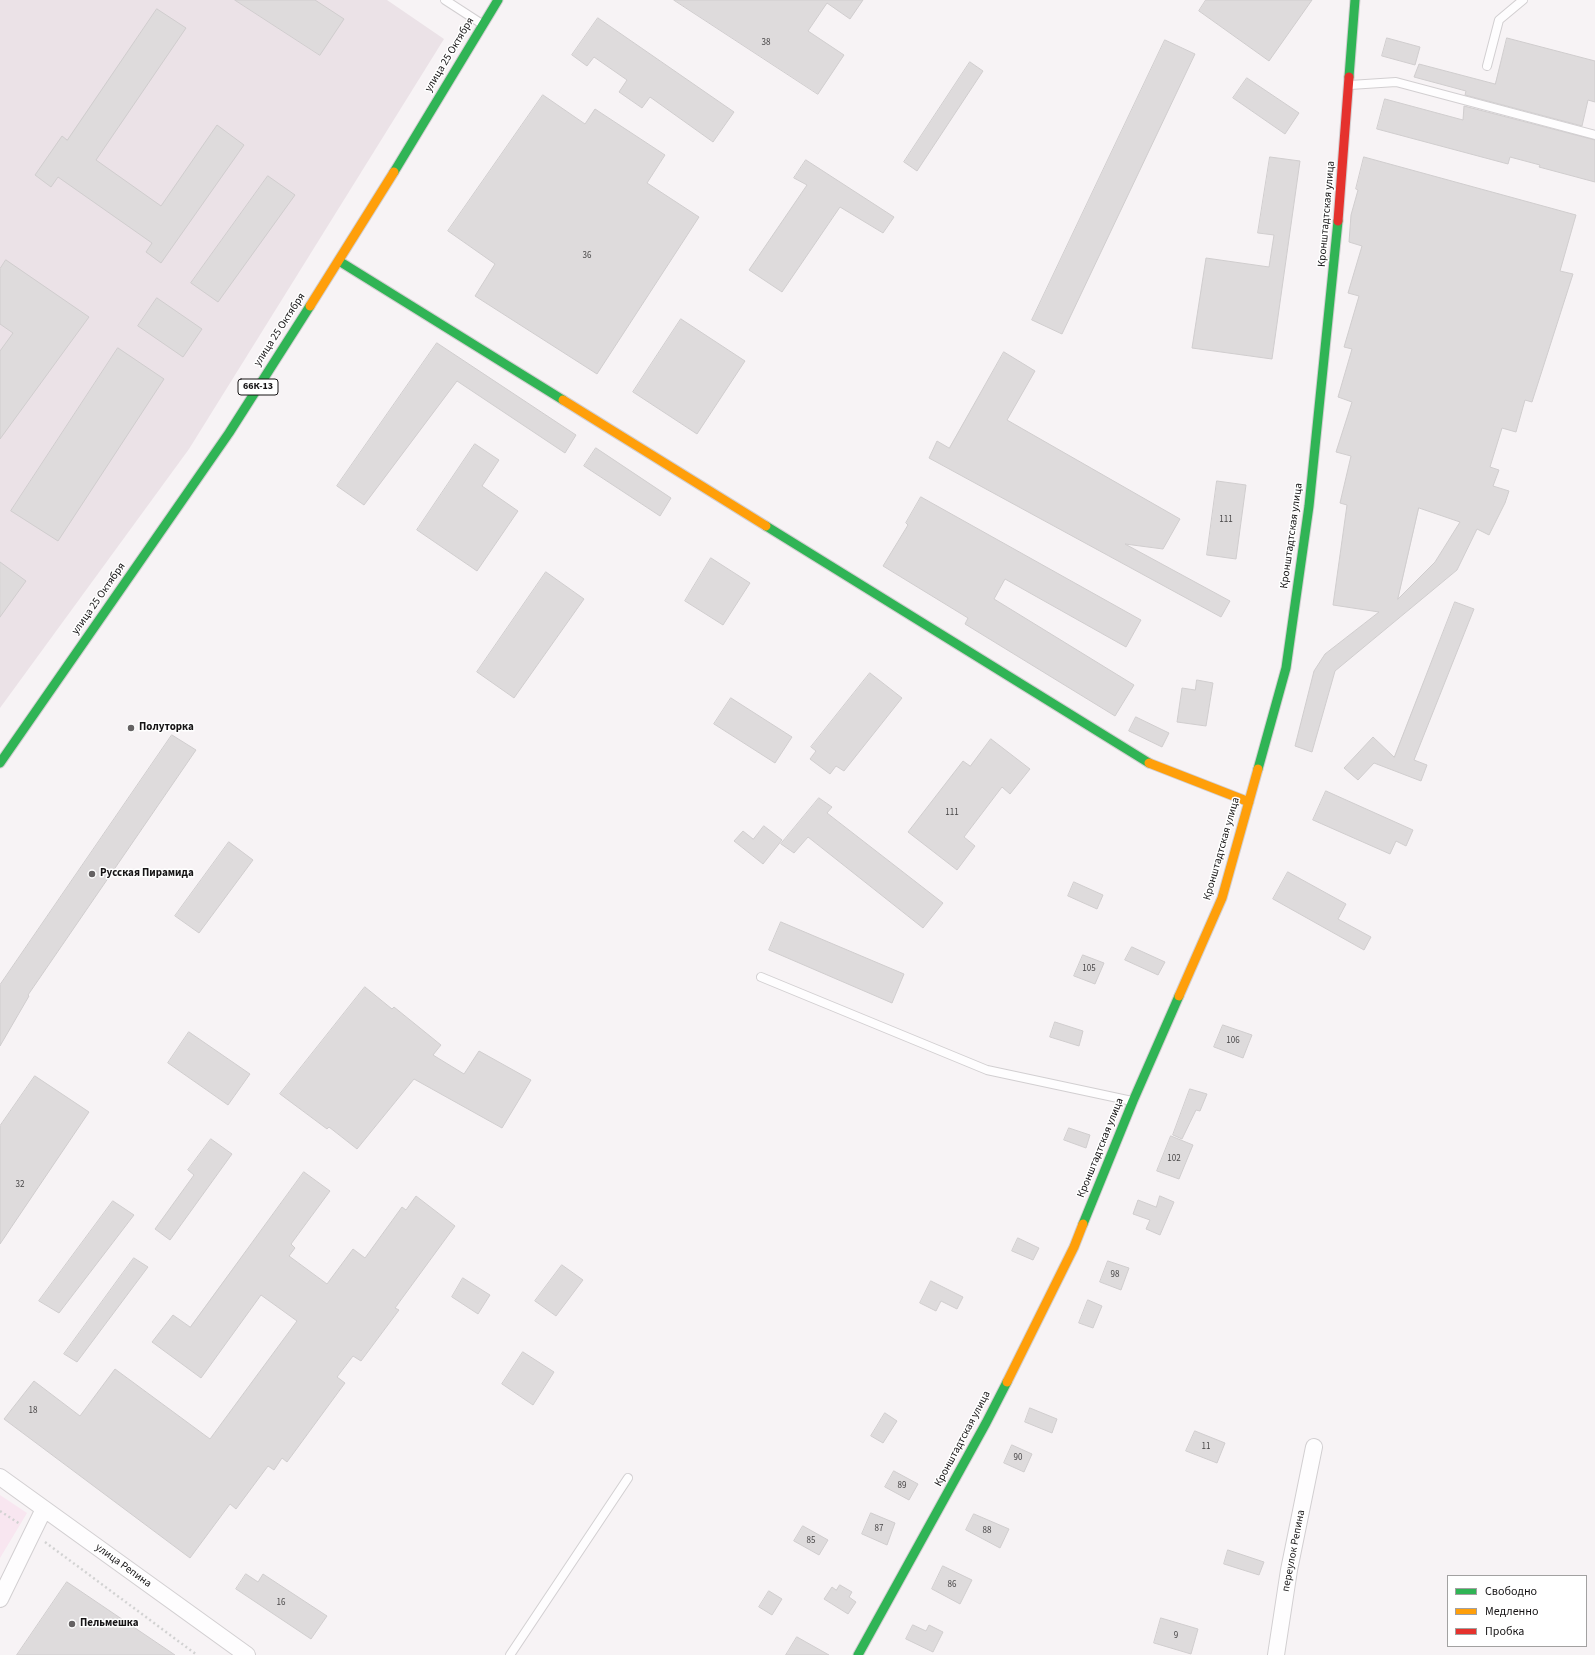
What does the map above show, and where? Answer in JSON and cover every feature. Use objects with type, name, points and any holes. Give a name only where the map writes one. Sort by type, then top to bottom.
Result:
[{"type":"street","name":"улица 25 Октября","points":[[0,763],[229,433],[339,261],[498,0]]},
{"type":"street","name":"Кронштадтская улица","points":[[858,1655],[986,1424],[1071,1254],[1133,1101],[1222,898],[1286,668],[1309,506],[1336,259],[1356,0]]},
{"type":"street","points":[[339,261],[1147,762],[1249,802]]},
{"type":"street","name":"переулок Репина","points":[[1276,1655],[1289,1570],[1314,1447]]},
{"type":"street","name":"улица Репина","points":[[0,1477],[247,1655]]},
{"type":"street","points":[[0,1599],[44,1509]]},
{"type":"lane","points":[[445,0],[483,25]]},
{"type":"lane","points":[[1486,66],[1499,20],[1523,0]]},
{"type":"lane","points":[[1350,86],[1396,82],[1595,133]]},
{"type":"lane","points":[[761,977],[987,1070],[1133,1101]]},
{"type":"lane","points":[[510,1655],[628,1478]]},
{"type":"path","points":[[0,1511],[33,1532],[197,1655]]},
{"type":"shaded area","points":[[0,0],[387,0],[444,39],[189,449],[0,708]]},
{"type":"shaded area","points":[[0,1495],[27,1513],[0,1558]]},
{"type":"building","points":[[235,0],[315,0],[344,19],[320,55]]},
{"type":"building","points":[[674,0],[863,0],[850,19],[827,3],[808,31],[844,55],[818,94]]},
{"type":"building","points":[[1206,0],[1312,0],[1269,61],[1199,11]]},
{"type":"building","points":[[157,9],[186,28],[96,160],[161,206],[217,125],[244,145],[161,263],[146,252],[152,243],[58,177],[51,187],[35,175],[62,136],[67,140]]},
{"type":"building","points":[[598,18],[734,112],[713,142],[650,97],[642,108],[619,92],[627,80],[594,57],[587,66],[572,55]]},
{"type":"building","points":[[1387,38],[1420,47],[1415,65],[1382,56]]},
{"type":"building","points":[[1507,38],[1595,61],[1595,102],[1588,100],[1582,126],[1465,95],[1466,91],[1414,77],[1419,64],[1495,84]]},
{"type":"building","points":[[1165,40],[1195,54],[1062,334],[1032,320]]},
{"type":"building","points":[[970,62],[983,71],[917,171],[904,162]]},
{"type":"building","points":[[1247,78],[1299,113],[1285,134],[1233,98]]},
{"type":"building","points":[[543,95],[585,124],[595,109],[665,155],[647,183],[699,217],[597,374],[475,296],[495,264],[448,231]]},
{"type":"building","points":[[1385,99],[1463,120],[1464,106],[1595,140],[1595,182],[1539,167],[1540,165],[1510,157],[1508,164],[1377,129]]},
{"type":"building","points":[[1270,157],[1300,161],[1272,359],[1192,348],[1206,258],[1269,267],[1274,235],[1258,233]]},
{"type":"building","points":[[1364,157],[1576,215],[1560,271],[1573,274],[1532,402],[1525,400],[1516,432],[1502,428],[1490,467],[1499,470],[1493,486],[1509,491],[1505,503],[1489,535],[1477,529],[1457,570],[1335,671],[1312,752],[1295,746],[1314,671],[1325,654],[1379,612],[1333,605],[1347,505],[1340,503],[1351,456],[1336,452],[1352,402],[1338,397],[1352,349],[1344,347],[1359,296],[1348,293],[1362,246],[1349,242],[1351,215],[1358,190],[1356,189]],"holes":[[[1419,508],[1460,522],[1435,562],[1398,599]]]},
{"type":"building","points":[[806,160],[894,217],[883,233],[840,207],[782,292],[749,270],[807,185],[794,178]]},
{"type":"building","points":[[268,176],[295,195],[218,302],[191,283]]},
{"type":"building","points":[[6,260],[89,317],[0,439],[0,351],[13,333],[0,324],[0,269]]},
{"type":"building","points":[[157,298],[202,329],[183,357],[138,326]]},
{"type":"building","points":[[681,319],[745,361],[697,434],[633,392]]},
{"type":"building","points":[[437,343],[576,435],[565,453],[457,381],[364,505],[337,486]]},
{"type":"building","points":[[118,348],[164,379],[58,541],[11,511]]},
{"type":"building","points":[[1004,352],[1035,371],[1007,420],[1180,519],[1163,549],[1125,544],[1230,601],[1221,617],[929,458],[937,441],[949,448]]},
{"type":"building","points":[[475,444],[499,460],[482,486],[518,511],[477,571],[417,530]]},
{"type":"building","points":[[596,448],[671,498],[660,516],[584,466]]},
{"type":"building","points":[[1217,481],[1246,485],[1236,559],[1207,555]]},
{"type":"building","points":[[921,497],[1141,620],[1126,647],[1005,579],[994,599],[1134,685],[1115,716],[965,624],[968,618],[883,566],[908,525],[906,523]]},
{"type":"building","points":[[711,558],[750,583],[723,625],[685,601]]},
{"type":"building","points":[[0,562],[26,581],[0,617]]},
{"type":"building","points":[[546,572],[584,599],[514,698],[477,672]]},
{"type":"building","points":[[1455,602],[1474,609],[1414,760],[1427,765],[1421,781],[1374,763],[1358,780],[1344,768],[1373,737],[1394,757]]},
{"type":"building","points":[[870,673],[902,698],[844,771],[836,766],[830,774],[810,759],[816,751],[811,747]]},
{"type":"building","points":[[1197,680],[1213,683],[1206,726],[1177,722],[1182,688],[1195,690]]},
{"type":"building","points":[[731,698],[792,737],[775,763],[714,724]]},
{"type":"building","points":[[1136,717],[1169,733],[1162,747],[1129,731]]},
{"type":"building","points":[[172,735],[196,750],[28,995],[29,996],[0,1046],[0,985]]},
{"type":"building","points":[[991,739],[1030,769],[1010,794],[1002,787],[964,837],[975,846],[957,870],[908,832],[963,761],[970,766]]},
{"type":"building","points":[[1326,791],[1413,830],[1406,846],[1396,841],[1390,854],[1313,820]]},
{"type":"building","points":[[819,798],[832,807],[827,813],[943,903],[923,928],[808,837],[794,853],[781,844]]},
{"type":"building","points":[[764,826],[782,840],[763,864],[734,841],[743,831],[753,839]]},
{"type":"building","points":[[229,842],[253,860],[199,933],[175,916]]},
{"type":"building","points":[[1288,872],[1346,904],[1338,919],[1371,937],[1364,950],[1273,899]]},
{"type":"building","points":[[1074,882],[1103,895],[1097,909],[1068,896]]},
{"type":"building","points":[[781,922],[904,974],[892,1003],[769,950]]},
{"type":"building","points":[[1132,947],[1165,962],[1158,975],[1125,960]]},
{"type":"building","points":[[1083,955],[1104,963],[1095,984],[1074,976]]},
{"type":"building","points":[[365,987],[392,1009],[394,1007],[441,1045],[433,1055],[464,1074],[479,1051],[531,1080],[502,1128],[414,1079],[357,1149],[329,1127],[327,1129],[280,1094]]},
{"type":"building","points":[[1055,1022],[1083,1031],[1079,1046],[1050,1037]]},
{"type":"building","points":[[1223,1025],[1252,1035],[1243,1058],[1214,1047]]},
{"type":"building","points":[[189,1032],[250,1074],[228,1105],[168,1063]]},
{"type":"building","points":[[35,1076],[89,1112],[0,1244],[0,1126]]},
{"type":"building","points":[[1190,1089],[1207,1094],[1200,1111],[1196,1110],[1182,1139],[1173,1135]]},
{"type":"building","points":[[1069,1128],[1090,1135],[1086,1148],[1064,1140]]},
{"type":"building","points":[[1171,1136],[1193,1145],[1179,1179],[1157,1171]]},
{"type":"building","points":[[211,1139],[232,1154],[170,1240],[155,1229],[194,1175],[188,1170]]},
{"type":"building","points":[[304,1172],[330,1191],[291,1244],[295,1248],[289,1256],[327,1284],[353,1249],[365,1258],[402,1207],[406,1210],[416,1196],[455,1226],[395,1308],[399,1310],[361,1361],[353,1356],[337,1377],[345,1383],[287,1462],[282,1458],[274,1470],[268,1466],[236,1509],[230,1504],[190,1558],[4,1419],[34,1381],[80,1416],[115,1369],[210,1439],[297,1321],[261,1295],[201,1378],[152,1342],[173,1315],[190,1327]]},
{"type":"building","points":[[1160,1196],[1174,1202],[1160,1235],[1146,1229],[1150,1220],[1133,1214],[1138,1200],[1156,1207]]},
{"type":"building","points":[[113,1201],[134,1215],[59,1313],[39,1301]]},
{"type":"building","points":[[1018,1238],[1039,1248],[1033,1260],[1012,1251]]},
{"type":"building","points":[[134,1258],[148,1267],[77,1362],[64,1354]]},
{"type":"building","points":[[1108,1261],[1129,1268],[1121,1290],[1100,1282]]},
{"type":"building","points":[[562,1265],[583,1280],[556,1316],[535,1301]]},
{"type":"building","points":[[463,1278],[490,1295],[478,1314],[452,1297]]},
{"type":"building","points":[[931,1281],[963,1297],[957,1309],[941,1301],[936,1311],[920,1303]]},
{"type":"building","points":[[1088,1300],[1102,1306],[1093,1328],[1079,1323]]},
{"type":"building","points":[[523,1352],[554,1372],[533,1405],[502,1384]]},
{"type":"building","points":[[1030,1408],[1057,1419],[1052,1433],[1025,1422]]},
{"type":"building","points":[[885,1413],[897,1421],[883,1443],[871,1436]]},
{"type":"building","points":[[1195,1431],[1225,1443],[1217,1463],[1186,1451]]},
{"type":"building","points":[[1012,1445],[1032,1454],[1024,1472],[1004,1463]]},
{"type":"building","points":[[894,1471],[918,1484],[909,1500],[885,1487]]},
{"type":"building","points":[[871,1513],[895,1523],[887,1545],[862,1534]]},
{"type":"building","points":[[974,1514],[1009,1529],[1000,1548],[966,1530]]},
{"type":"building","points":[[803,1526],[828,1540],[819,1555],[794,1541]]},
{"type":"building","points":[[1228,1550],[1264,1562],[1259,1575],[1224,1564]]},
{"type":"building","points":[[943,1566],[972,1580],[960,1604],[932,1589]]},
{"type":"building","points":[[246,1574],[258,1582],[263,1574],[327,1616],[311,1639],[236,1589]]},
{"type":"building","points":[[67,1582],[175,1655],[17,1655]]},
{"type":"building","points":[[840,1585],[852,1592],[849,1597],[856,1602],[848,1614],[824,1599],[832,1587],[836,1590]]},
{"type":"building","points":[[769,1591],[782,1599],[772,1615],[759,1607]]},
{"type":"building","points":[[1161,1618],[1198,1629],[1191,1654],[1154,1643]]},
{"type":"building","points":[[913,1625],[926,1631],[929,1625],[943,1632],[933,1652],[906,1639]]},
{"type":"building","points":[[797,1637],[829,1655],[786,1655]]},
{"type":"traffic: fast","points":[[394,172],[498,0]]},
{"type":"traffic: fast","points":[[1349,77],[1355,0]]},
{"type":"traffic: fast","points":[[1258,769],[1286,668],[1309,506],[1338,221]]},
{"type":"traffic: fast","points":[[339,261],[563,400]]},
{"type":"traffic: fast","points":[[0,763],[229,433],[310,306]]},
{"type":"traffic: fast","points":[[766,526],[1149,763]]},
{"type":"traffic: fast","points":[[1083,1224],[1133,1101],[1179,996]]},
{"type":"traffic: fast","points":[[858,1655],[986,1423],[1007,1382]]},
{"type":"traffic: slow","points":[[310,306],[394,172]]},
{"type":"traffic: slow","points":[[563,400],[766,526]]},
{"type":"traffic: slow","points":[[1149,763],[1249,802]]},
{"type":"traffic: slow","points":[[1179,996],[1222,898],[1258,769]]},
{"type":"traffic: slow","points":[[1007,1382],[1074,1247],[1083,1224]]},
{"type":"traffic: jam","points":[[1338,221],[1349,77]]},
{"type":"place","name":"Полуторка","points":[[131,728]]},
{"type":"place","name":"Русская Пирамида","points":[[92,874]]},
{"type":"place","name":"Пельмешка","points":[[72,1624]]}]
